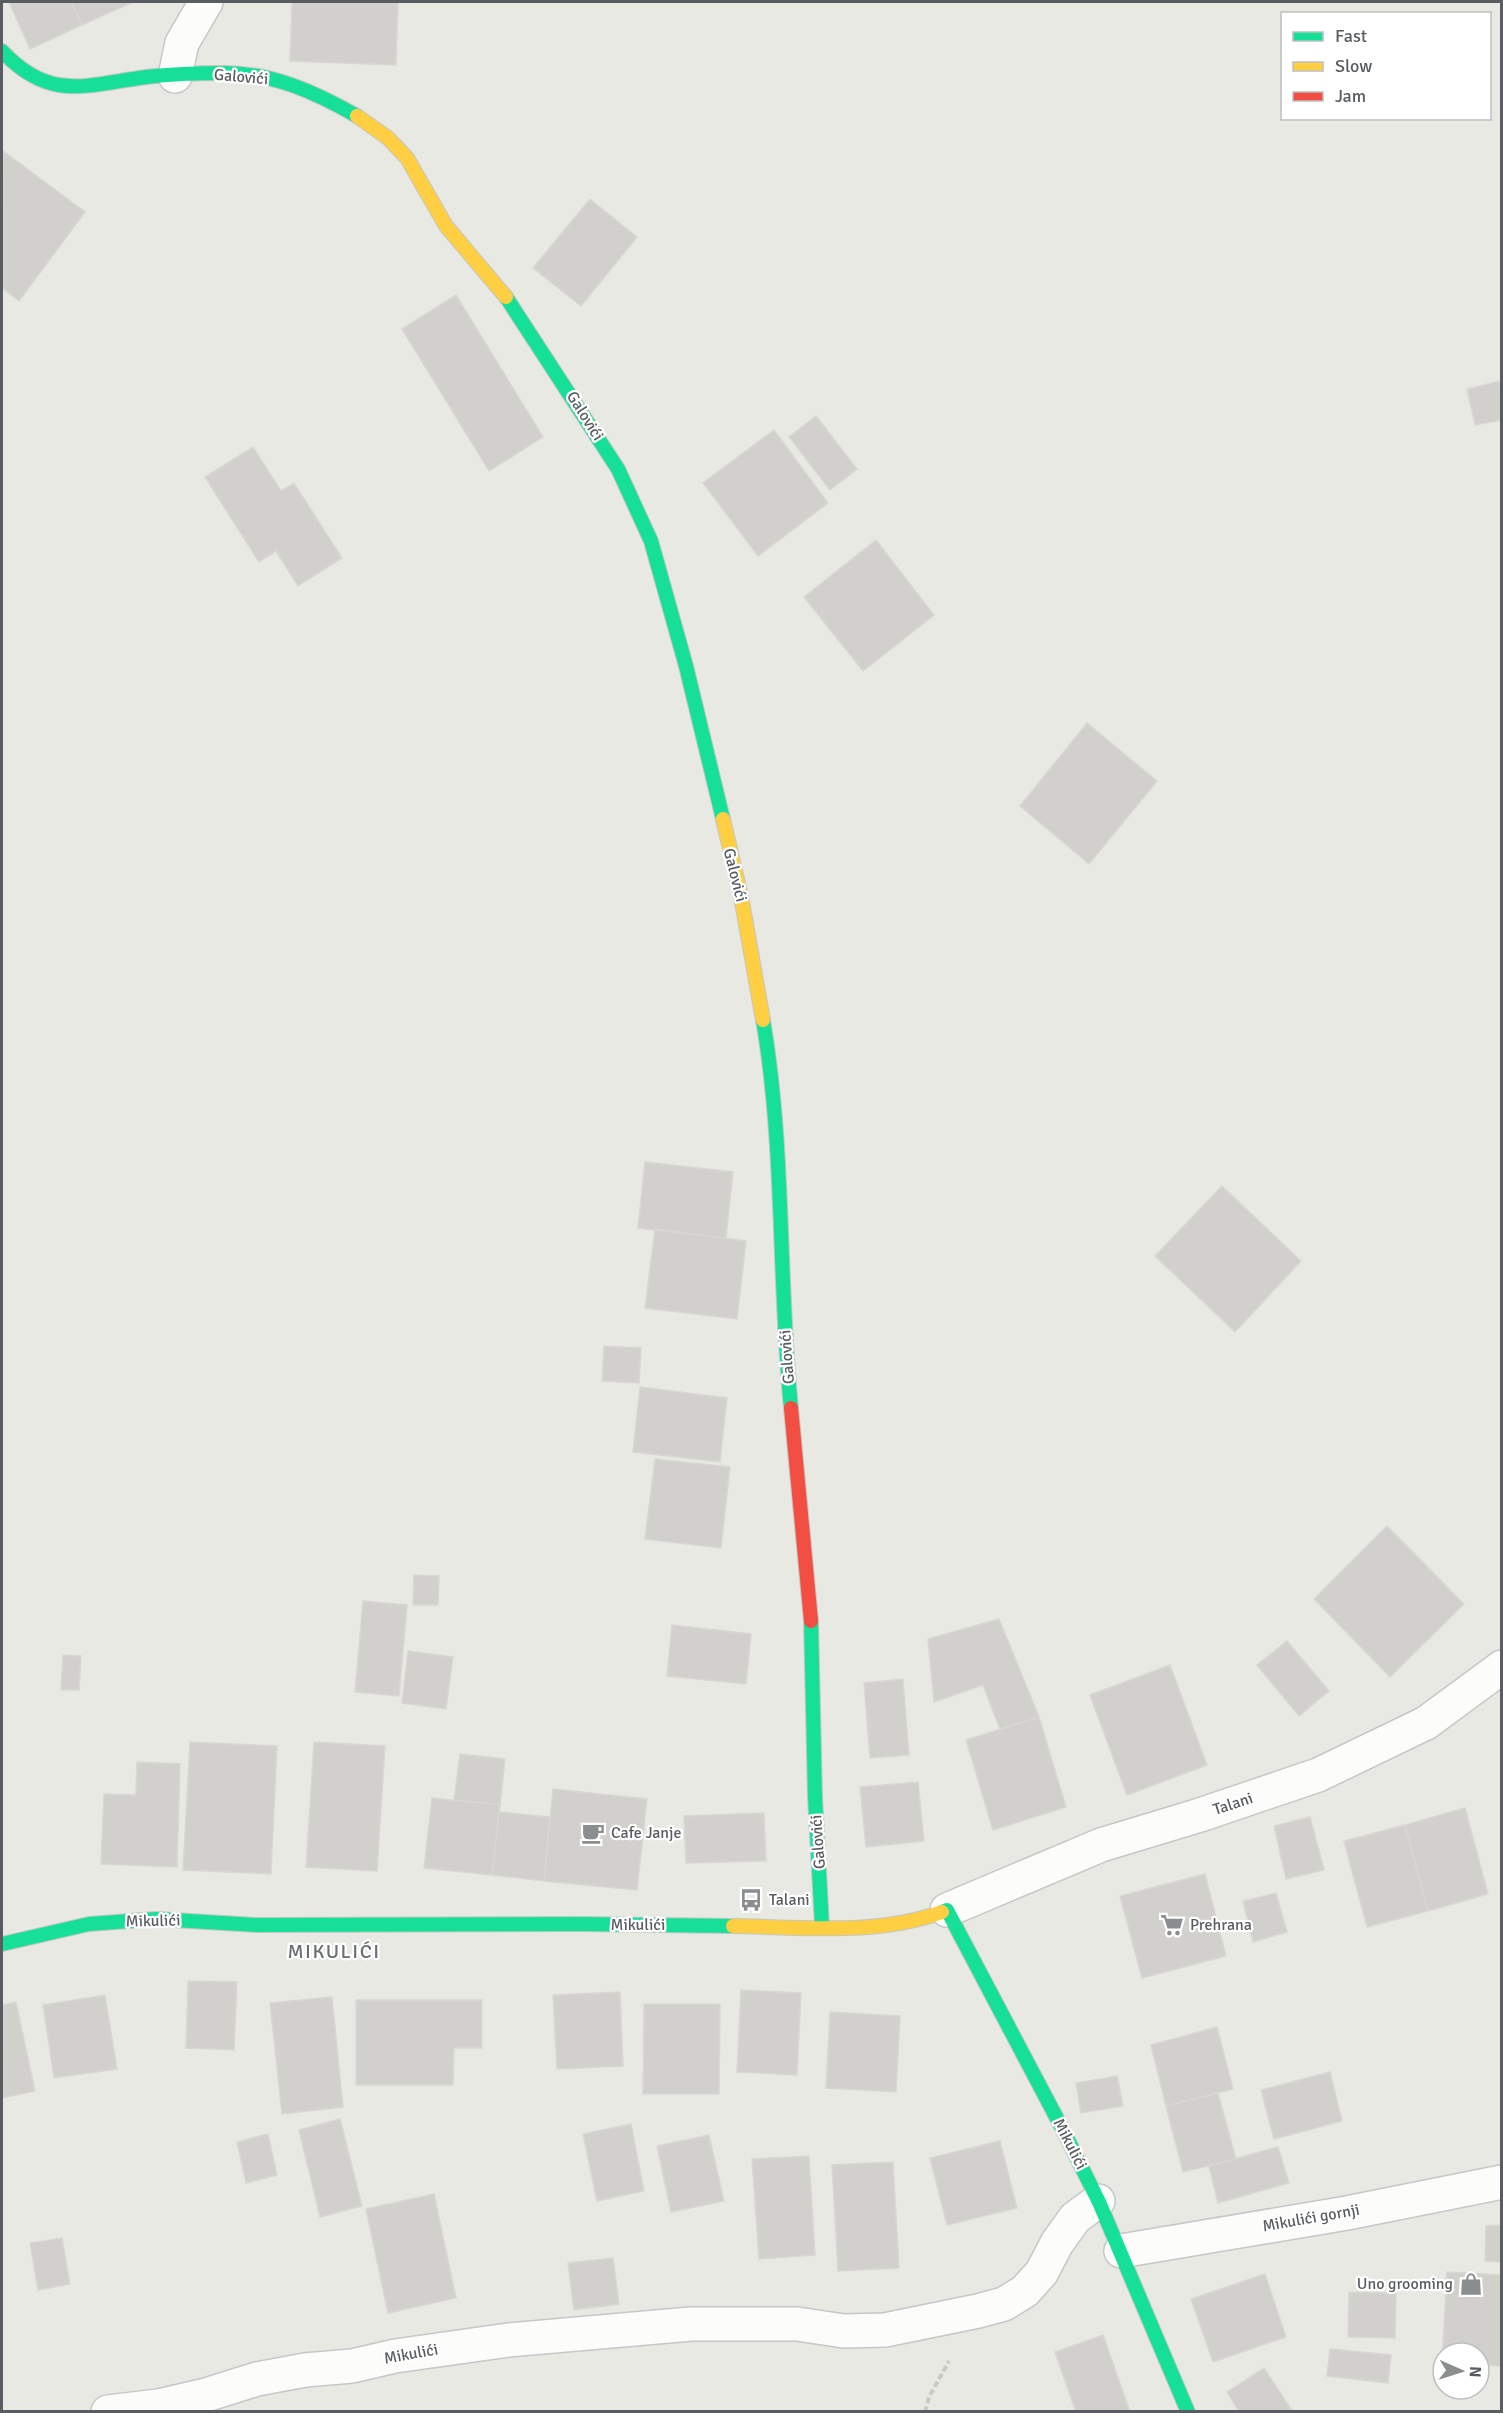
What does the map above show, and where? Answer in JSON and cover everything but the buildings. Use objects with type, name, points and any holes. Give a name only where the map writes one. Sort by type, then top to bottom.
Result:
[{"type":"street","points":[[176,76],[182,43],[206,2]]},
{"type":"street","name":"Galovići","points":[[2,51],[16,66],[33,77],[54,84],[76,87],[100,86],[147,77],[225,74],[268,77],[297,86],[329,100],[388,138],[407,158],[446,226],[514,306],[540,344],[618,469],[651,542],[686,666],[741,896],[766,1040],[776,1139],[785,1348],[811,1619],[815,1797],[822,1926]]},
{"type":"street","name":"Talani","points":[[947,1910],[1101,1845],[1200,1815],[1318,1775],[1426,1723],[1502,1666]]},
{"type":"street","name":"Mikulići","points":[[2,1944],[89,1924],[157,1919],[257,1925],[888,1927],[918,1921],[947,1910],[1098,2201],[1121,2251],[1163,2361],[1188,2412]]},
{"type":"street","name":"Mikulići gornji","points":[[1121,2251],[1358,2211],[1502,2182]]},
{"type":"street","name":"Mikulići","points":[[108,2412],[158,2406],[206,2395],[257,2379],[305,2370],[352,2366],[395,2356],[508,2340],[703,2324],[786,2324],[844,2331],[885,2330],[978,2311],[1004,2304],[1025,2291],[1042,2272],[1057,2243],[1075,2218],[1098,2201]]},
{"type":"traffic: fast","points":[[2,51],[36,78],[53,84],[87,86],[165,75],[242,74],[260,76],[293,85],[357,116]]},
{"type":"traffic: fast","points":[[506,297],[618,469],[651,541],[686,666],[723,819]]},
{"type":"traffic: fast","points":[[763,1020],[775,1116],[791,1408]]},
{"type":"traffic: fast","points":[[811,1621],[815,1797],[822,1926]]},
{"type":"traffic: fast","points":[[942,1912],[947,1910],[1099,2202],[1188,2412]]},
{"type":"traffic: fast","points":[[2,1944],[89,1924],[157,1919],[257,1925],[733,1926]]},
{"type":"traffic: slow","points":[[357,116],[388,138],[407,158],[446,226],[506,297]]},
{"type":"traffic: slow","points":[[723,819],[741,896],[763,1020]]},
{"type":"traffic: slow","points":[[733,1926],[865,1927],[917,1920],[942,1912]]},
{"type":"traffic: jam","points":[[791,1408],[811,1621]]},
{"type":"place","name":"Cafe Janje","points":[[593,1833]]},
{"type":"place","name":"Talani","points":[[751,1900]]},
{"type":"place","name":"Prehrana","points":[[1172,1925]]},
{"type":"place","name":"Uno grooming","points":[[1471,2284]]},
{"type":"district","name":"MIKULIĆI","points":[[334,1951]]}]
